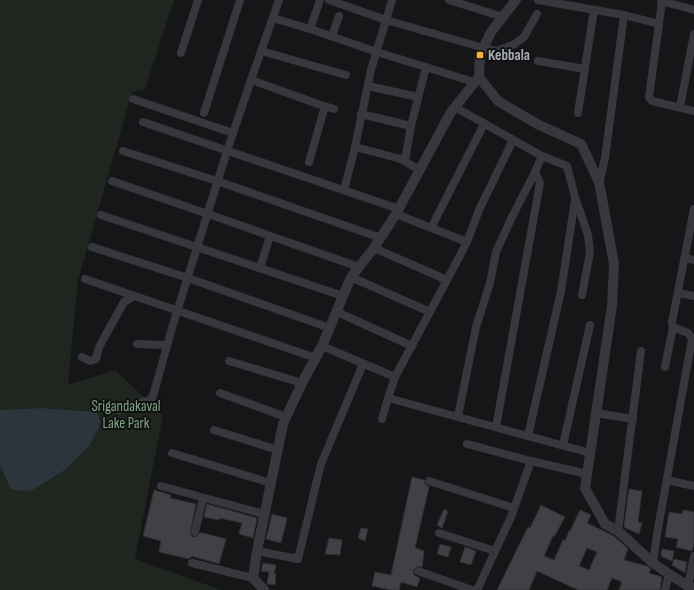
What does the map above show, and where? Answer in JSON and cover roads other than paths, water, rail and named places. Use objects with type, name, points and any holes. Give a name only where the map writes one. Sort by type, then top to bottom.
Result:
[{"type":"street","points":[[180,53],[198,0]]},
{"type":"street","points":[[204,113],[240,0]]},
{"type":"street","points":[[120,410],[132,404],[150,400],[153,396],[177,311],[198,247],[217,181],[279,0]]},
{"type":"street","points":[[310,29],[320,0]]},
{"type":"street","points":[[329,0],[386,20],[497,51],[513,45],[524,37],[537,14]]},
{"type":"street","points":[[344,190],[356,147],[361,114],[376,52],[392,0]]},
{"type":"street","points":[[449,0],[465,2],[502,17]]},
{"type":"street","points":[[253,578],[264,514],[283,424],[286,417],[322,346],[351,277],[374,248],[397,212],[455,107],[476,79],[480,55],[491,32],[516,0]]},
{"type":"street","points":[[538,0],[624,15],[659,24]]},
{"type":"street","points":[[694,10],[661,1],[649,97],[652,101],[694,111]]},
{"type":"street","points":[[578,113],[594,10]]},
{"type":"street","points":[[599,185],[605,158],[624,15]]},
{"type":"street","points":[[332,36],[339,16]]},
{"type":"street","points":[[272,18],[426,67],[476,79],[498,101],[537,124],[581,144],[599,185],[614,264],[612,306],[585,488],[605,524],[618,531],[653,563],[691,587],[694,556]]},
{"type":"street","points":[[680,107],[694,34]]},
{"type":"street","points":[[261,51],[346,75]]},
{"type":"street","points":[[538,61],[585,69]]},
{"type":"street","points":[[405,160],[411,126],[426,67]]},
{"type":"street","points":[[251,80],[334,109]]},
{"type":"street","points":[[368,86],[418,96]]},
{"type":"street","points":[[134,99],[233,133]]},
{"type":"street","points":[[309,162],[325,106]]},
{"type":"street","points":[[455,107],[542,156],[567,166],[575,198],[588,235],[590,252],[582,295]]},
{"type":"street","points":[[361,114],[411,126]]},
{"type":"street","points":[[143,122],[344,190],[397,212],[430,228],[466,242]]},
{"type":"street","points":[[430,228],[484,124]]},
{"type":"street","points":[[382,419],[395,377],[466,242],[479,210],[513,140]]},
{"type":"street","points":[[356,147],[405,160],[420,170]]},
{"type":"street","points":[[123,151],[217,181],[380,238]]},
{"type":"street","points":[[458,416],[476,327],[490,283],[496,252],[542,156]]},
{"type":"street","points":[[496,427],[540,183],[535,172]]},
{"type":"street","points":[[112,181],[359,267]]},
{"type":"street","points":[[528,436],[561,291],[575,198]]},
{"type":"street","points":[[665,367],[673,327],[672,322],[694,210]]},
{"type":"street","points":[[102,215],[343,296]]},
{"type":"street","points":[[260,268],[270,236]]},
{"type":"street","points":[[92,247],[188,278],[330,328]]},
{"type":"street","points":[[374,248],[447,280]]},
{"type":"street","points":[[685,258],[694,260]]},
{"type":"street","points":[[351,277],[430,312]]},
{"type":"street","points":[[85,279],[316,358]]},
{"type":"street","points":[[678,293],[694,296]]},
{"type":"street","points":[[82,357],[90,361],[96,359],[99,347],[124,302],[134,296]]},
{"type":"street","points":[[337,312],[412,346]]},
{"type":"street","points":[[563,445],[590,325]]},
{"type":"street","points":[[653,563],[692,339],[691,333],[673,327]]},
{"type":"street","points":[[137,344],[167,345]]},
{"type":"street","points":[[322,346],[395,377]]},
{"type":"street","points":[[618,531],[642,350]]},
{"type":"street","points":[[229,361],[302,383]]},
{"type":"street","points":[[257,551],[298,559],[321,464],[362,364]]},
{"type":"street","points":[[220,393],[286,417]]},
{"type":"street","points":[[388,398],[590,452]]},
{"type":"street","points":[[596,413],[633,419]]},
{"type":"street","points":[[214,430],[278,450]]},
{"type":"street","points":[[467,444],[587,474]]},
{"type":"street","points":[[172,453],[271,483]]},
{"type":"street","points":[[478,590],[514,508],[531,460]]},
{"type":"street","points":[[667,480],[694,486]]},
{"type":"street","points":[[429,481],[514,508]]},
{"type":"street","points":[[161,486],[264,514]]},
{"type":"street","points":[[195,532],[203,498]]},
{"type":"street","points":[[439,533],[495,551]]},
{"type":"street","points":[[192,563],[253,578],[264,590]]},
{"type":"street","points":[[418,571],[472,590]]},
{"type":"street","points":[[665,590],[669,574]]},
{"type":"place","name":"Kebbala","points":[[480,55]]},
{"type":"park label","name":"Srigandakaval Lake Park","points":[[126,414]]}]
